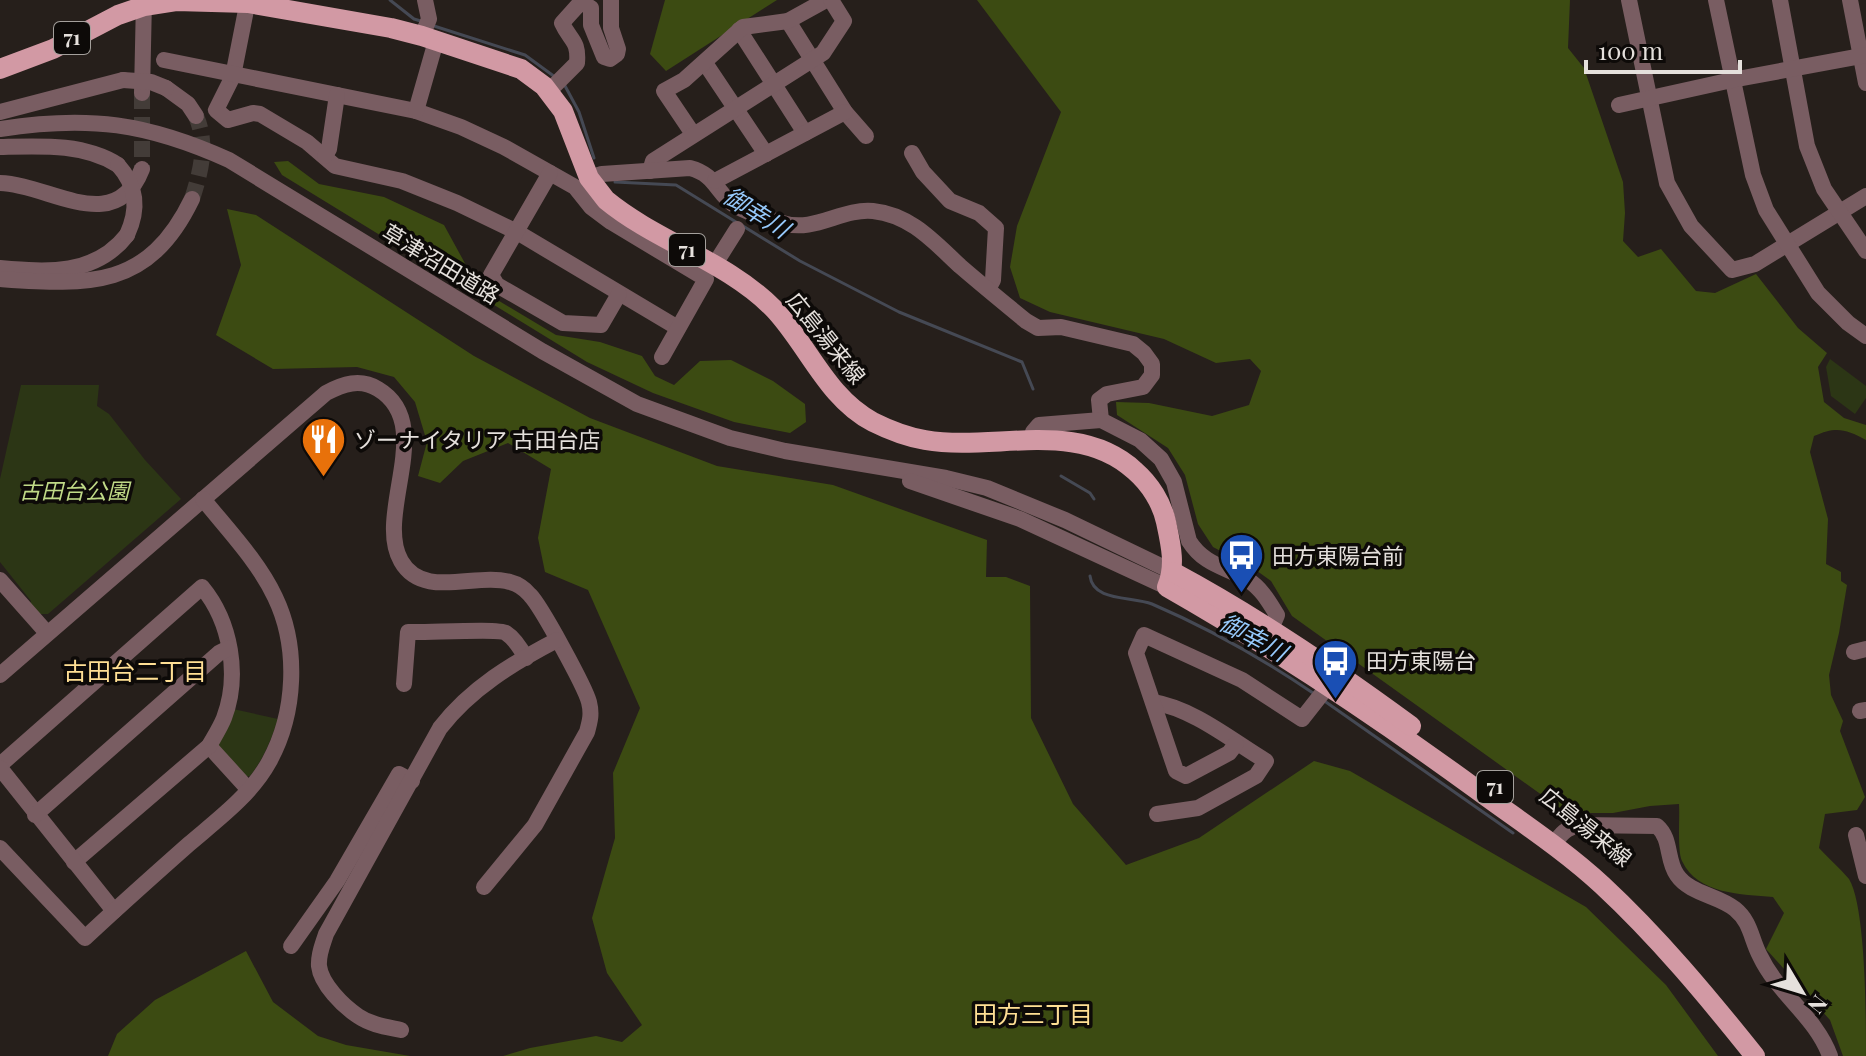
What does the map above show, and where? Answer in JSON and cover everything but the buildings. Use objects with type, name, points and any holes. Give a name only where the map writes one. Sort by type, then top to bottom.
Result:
[{"type":"main road","name":"広島湯来線","points":[[0,69],[53,49],[144,3],[176,1],[301,6],[429,38],[521,69],[549,91],[563,111],[589,178],[597,190],[612,205],[714,265],[759,296],[792,332],[833,389],[848,404],[872,421],[926,440],[972,443],[1032,440],[1099,448],[1130,466],[1154,493],[1165,516],[1170,580],[1233,625],[1334,679]]},
{"type":"main road","name":"広島湯来線","points":[[1170,580],[1271,629],[1642,907],[1698,966],[1772,1056]]},
{"type":"main road","name":"広島湯来線","points":[[1556,840],[1643,924],[1755,1056]]},
{"type":"street","points":[[416,111],[429,38],[425,0]]},
{"type":"street","points":[[549,91],[577,63],[574,38],[566,32],[562,23],[581,2],[591,8],[591,25],[604,57],[610,59],[617,54],[611,28],[611,0]]},
{"type":"street","points":[[650,171],[653,161],[823,53],[844,21],[828,0],[788,21],[743,27],[705,63],[664,91],[693,134]]},
{"type":"street","points":[[1629,0],[1667,183],[1691,226],[1732,270],[1755,264],[1866,196]]},
{"type":"street","points":[[1716,0],[1753,175],[1766,210],[1818,293],[1866,336]]},
{"type":"street","points":[[1780,0],[1807,146],[1824,189],[1866,251]]},
{"type":"street","points":[[1850,0],[1866,83]]},
{"type":"street","points":[[248,2],[233,76],[216,110],[221,116],[228,120],[260,114],[307,142],[335,166],[402,181],[457,203],[517,232],[678,328]]},
{"type":"street","points":[[142,93],[144,3]]},
{"type":"street","points":[[788,21],[845,112],[866,136]]},
{"type":"street","points":[[739,30],[805,133]]},
{"type":"street","points":[[1619,105],[1863,56]]},
{"type":"street","points":[[164,60],[416,111],[504,147],[575,187],[591,207],[611,222],[708,276],[662,357]]},
{"type":"street","points":[[705,63],[766,154]]},
{"type":"street","points":[[0,112],[123,80],[151,82],[166,88],[188,104],[196,116]]},
{"type":"street","points":[[325,156],[329,149],[337,95]]},
{"type":"street","points":[[715,181],[845,112]]},
{"type":"street","name":"草津沼田道路","points":[[0,129],[35,124],[111,123],[152,130],[190,143],[242,168],[542,351],[637,404],[730,438],[987,488],[1065,520],[1170,580]]},
{"type":"street","points":[[0,147],[30,146],[105,157],[118,165],[131,183],[135,195],[135,211],[127,235],[110,253],[82,267],[43,271],[0,268]]},
{"type":"street","points":[[912,153],[923,172],[950,201],[979,213],[996,228],[993,280],[988,289]]},
{"type":"street","points":[[589,178],[602,174],[690,168],[703,171],[737,206],[787,225],[803,225],[849,213],[873,211],[908,222],[926,232],[988,289],[1038,328],[1061,327],[1133,344],[1144,353],[1152,364],[1152,375],[1143,387],[1107,394],[1099,400],[1101,420]]},
{"type":"street","points":[[0,183],[36,189],[86,205],[97,205],[109,203],[131,189],[142,169]]},
{"type":"street","points":[[550,173],[491,275],[497,285],[563,323],[601,325],[619,294]]},
{"type":"street","points":[[0,279],[73,284],[114,276],[136,265],[160,247],[183,219],[192,199]]},
{"type":"street","points":[[720,256],[737,229]]},
{"type":"street","points":[[0,675],[326,393],[346,383],[370,385],[391,397],[402,413],[404,435],[395,538],[402,563],[427,581],[496,579],[519,586],[532,597],[588,698],[592,716],[587,732],[535,825],[484,887]]},
{"type":"street","points":[[1032,440],[1033,432],[1039,425],[1101,420],[1140,440],[1161,459],[1174,482],[1189,541],[1194,549],[1215,567],[1248,580],[1260,589],[1277,615],[1271,629]]},
{"type":"street","points":[[0,848],[85,938],[232,806],[268,763],[287,711],[291,659],[288,637],[275,596],[264,578],[203,499]]},
{"type":"street","points":[[0,580],[47,633]]},
{"type":"street","points":[[74,862],[209,746],[223,721],[229,703],[232,670],[229,648],[215,602],[202,587],[0,767],[35,815],[114,911]]},
{"type":"street","points":[[404,684],[408,632],[436,634],[494,629],[505,632],[526,658]]},
{"type":"street","points":[[1236,744],[1229,753],[1186,776],[1176,771],[1136,653],[1144,635],[1242,680],[1302,719],[1334,679]]},
{"type":"street","points":[[401,1030],[358,1016],[324,980],[319,967],[326,934],[440,728],[454,710],[483,683],[557,640]]},
{"type":"street","points":[[35,815],[219,653],[229,648]]},
{"type":"street","points":[[1153,702],[1166,704],[1190,715],[1266,761],[1256,776],[1198,808],[1157,814]]},
{"type":"street","points":[[209,746],[248,789]]},
{"type":"street","points":[[291,946],[337,881],[399,774],[412,781]]},
{"type":"street","points":[[1556,840],[1568,827],[1580,825],[1657,826],[1665,833],[1676,875],[1688,886],[1732,906],[1747,920],[1760,956],[1771,974],[1823,1036],[1830,1056]]},
{"type":"street","points":[[1856,835],[1866,876]]},
{"type":"green space","points":[[665,0],[777,0],[666,71],[650,54]]},
{"type":"green space","points":[[977,0],[1570,0],[1568,48],[1584,68],[1623,182],[1623,241],[1638,257],[1661,249],[1696,291],[1715,293],[1756,274],[1798,328],[1827,353],[1818,367],[1824,402],[1844,418],[1866,425],[1866,440],[1847,431],[1829,431],[1814,436],[1810,452],[1828,519],[1826,564],[1841,572],[1841,581],[1847,585],[1829,675],[1831,695],[1843,721],[1840,731],[1865,797],[1857,810],[1825,814],[1819,848],[1849,879],[1855,893],[1864,964],[1866,1056],[1843,1056],[1830,1020],[1766,949],[1784,913],[1773,897],[1722,891],[1699,881],[1689,872],[1680,856],[1679,804],[1613,813],[1567,813],[1292,616],[1271,581],[1213,547],[1198,524],[1185,475],[1168,448],[1117,415],[1116,402],[1149,403],[1212,416],[1249,405],[1261,371],[1250,359],[1216,363],[1164,339],[1050,312],[1020,298],[1010,267],[1017,226],[1061,112]]},
{"type":"green space","points":[[288,161],[319,184],[384,197],[444,225],[479,289],[556,335],[600,342],[642,356],[655,376],[674,385],[700,361],[731,360],[773,381],[805,404],[806,422],[790,433],[734,422],[653,393],[587,362],[282,175],[274,162]]},
{"type":"green space","points":[[227,209],[256,215],[474,356],[590,418],[717,466],[833,485],[987,540],[986,577],[1006,577],[1030,586],[1031,718],[1073,804],[1126,865],[1199,838],[1314,761],[1350,771],[1586,907],[1666,985],[1718,1056],[503,1056],[596,1036],[622,1042],[642,1025],[607,973],[592,918],[615,838],[613,773],[640,708],[588,590],[545,572],[538,538],[551,469],[508,443],[463,461],[440,483],[418,476],[427,442],[415,402],[394,377],[357,367],[273,369],[216,335],[241,265]]},
{"type":"green space","points":[[1830,359],[1866,386],[1866,398],[1855,414],[1831,396],[1826,367]]},
{"type":"green space","name":"古田台公園","points":[[21,385],[99,385],[97,406],[109,414],[181,499],[48,614],[39,614],[0,562],[0,479]]},
{"type":"green space","points":[[233,709],[278,719],[267,749],[250,776],[243,777],[219,749],[219,741]]},
{"type":"green space","points":[[246,951],[273,1002],[318,1036],[346,1045],[410,1056],[108,1056],[117,1034],[155,1000]]},
{"type":"waterway","name":"御幸川","points":[[390,0],[414,19],[424,22]]},
{"type":"waterway","name":"御幸川","points":[[434,26],[525,55],[555,77]]},
{"type":"waterway","name":"御幸川","points":[[564,84],[579,112],[594,158]]},
{"type":"waterway","name":"御幸川","points":[[615,182],[676,185],[736,222]]},
{"type":"waterway","name":"御幸川","points":[[743,226],[800,261],[899,312],[1022,362],[1033,389]]},
{"type":"waterway","name":"御幸川","points":[[1061,476],[1090,493],[1094,499]]},
{"type":"waterway","name":"御幸川","points":[[1090,576],[1098,590],[1115,597],[1152,604],[1173,613],[1235,645],[1313,693]]},
{"type":"waterway","name":"御幸川","points":[[1323,700],[1513,833]]},
{"type":"tunnel","points":[[142,93],[142,169]]},
{"type":"tunnel","points":[[192,199],[202,147],[196,116]]},
{"type":"place","name":"ゾーナイタリア 古田台店","points":[[323,479]]},
{"type":"place","name":"田方東陽台前","points":[[1241,595]]},
{"type":"place","name":"田方東陽台","points":[[1335,700]]},
{"type":"district","name":"古田台二丁目","points":[[135,672]]},
{"type":"district","name":"田方三丁目","points":[[1033,1015]]}]
